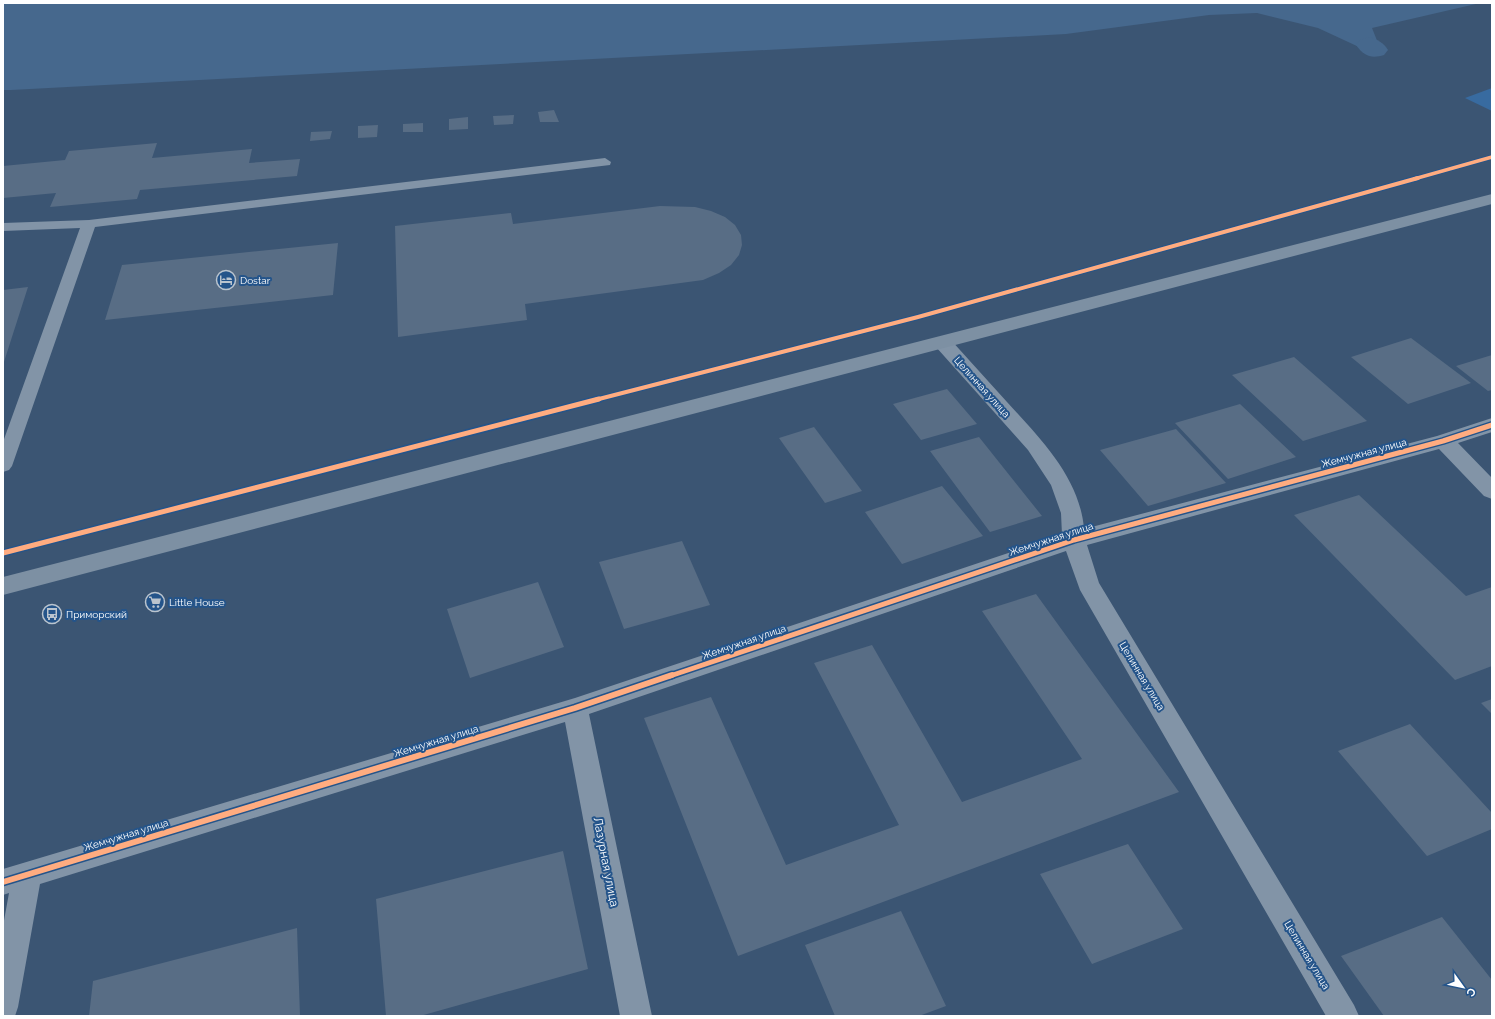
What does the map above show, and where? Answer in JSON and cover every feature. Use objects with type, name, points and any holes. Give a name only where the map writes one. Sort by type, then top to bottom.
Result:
[{"type":"street","points":[[3,586],[943,343],[1492,199]]},
{"type":"street","name":"Целинная улица","points":[[943,343],[1035,445],[1061,484],[1072,513],[1074,540],[1088,584],[1343,1016]]},
{"type":"street","name":"Жемчужная улица","points":[[15,878],[575,708],[1074,540],[1443,441],[1492,425]]},
{"type":"street","points":[[1443,441],[1492,491]]},
{"type":"street","name":"Лазурная улица","points":[[575,708],[636,1016]]},
{"type":"street","points":[[3,1008],[15,878]]},
{"type":"lane","points":[[3,227],[89,224],[605,162]]},
{"type":"lane","points":[[3,466],[89,224]]},
{"type":"shaded area","points":[[3,3],[1480,3],[1372,28],[1378,43],[1359,47],[1318,28],[1257,13],[1209,15],[1066,34],[3,90]]},
{"type":"shaded area","points":[[1492,88],[1492,111],[1465,98]]},
{"type":"building","points":[[554,110],[559,122],[540,122],[538,112]]},
{"type":"building","points":[[514,115],[513,124],[494,125],[493,116]]},
{"type":"building","points":[[468,117],[468,129],[449,130],[449,119]]},
{"type":"building","points":[[423,123],[423,132],[403,132],[403,124]]},
{"type":"building","points":[[378,125],[377,137],[358,138],[358,126]]},
{"type":"building","points":[[332,131],[330,139],[310,141],[311,132]]},
{"type":"building","points":[[157,143],[152,158],[252,149],[249,163],[300,159],[297,176],[140,190],[137,199],[50,207],[56,193],[3,198],[3,166],[65,160],[69,151]]},
{"type":"building","points":[[660,206],[695,207],[711,211],[725,217],[735,225],[741,235],[742,245],[739,255],[731,265],[719,273],[703,280],[525,304],[527,320],[398,337],[395,226],[511,213],[513,224]]},
{"type":"building","name":"Dostar","points":[[338,243],[333,295],[105,320],[122,265]]},
{"type":"building","points":[[28,287],[3,365],[3,290]]},
{"type":"building","points":[[1411,338],[1471,383],[1408,404],[1351,357]]},
{"type":"building","points":[[1492,355],[1492,390],[1488,391],[1456,366]]},
{"type":"building","points":[[1294,357],[1367,421],[1303,441],[1232,375]]},
{"type":"building","points":[[947,389],[977,424],[921,440],[893,404]]},
{"type":"building","points":[[1240,404],[1296,457],[1228,479],[1175,423]]},
{"type":"building","points":[[814,427],[862,491],[825,503],[779,438]]},
{"type":"building","points":[[1176,429],[1226,483],[1148,506],[1100,450]]},
{"type":"building","points":[[979,437],[1042,516],[990,532],[930,451]]},
{"type":"building","points":[[942,486],[983,536],[902,564],[865,512]]},
{"type":"building","points":[[1359,495],[1466,596],[1492,587],[1492,666],[1455,680],[1294,515]]},
{"type":"building","points":[[682,541],[710,605],[624,629],[599,562]]},
{"type":"building","points":[[538,582],[564,647],[470,678],[447,609]]},
{"type":"building","points":[[1036,594],[1179,792],[738,956],[644,718],[711,697],[786,865],[899,825],[814,663],[872,645],[962,802],[1082,759],[982,611]]},
{"type":"building","points":[[1492,699],[1492,714],[1481,703]]},
{"type":"building","points":[[1410,724],[1492,813],[1492,829],[1427,856],[1338,751]]},
{"type":"building","points":[[1128,844],[1183,929],[1092,964],[1040,874]]},
{"type":"building","points":[[563,851],[588,969],[420,1016],[386,1016],[376,899]]},
{"type":"building","points":[[901,911],[946,1006],[919,1016],[835,1016],[805,945]]},
{"type":"building","points":[[1442,917],[1492,980],[1492,1016],[1384,1016],[1341,956]]},
{"type":"building","points":[[297,928],[300,1016],[89,1016],[93,981]]},
{"type":"waterway","points":[[1369,45],[1375,50]]},
{"type":"cycle path","points":[[3,553],[918,317],[1492,157]]},
{"type":"cycle path","points":[[3,882],[575,708],[1074,540],[1443,441],[1492,425]]},
{"type":"place","name":"Dostar","points":[[226,280]]},
{"type":"place","name":"Little House","points":[[155,602]]},
{"type":"place","name":"Приморский","points":[[52,614]]}]
